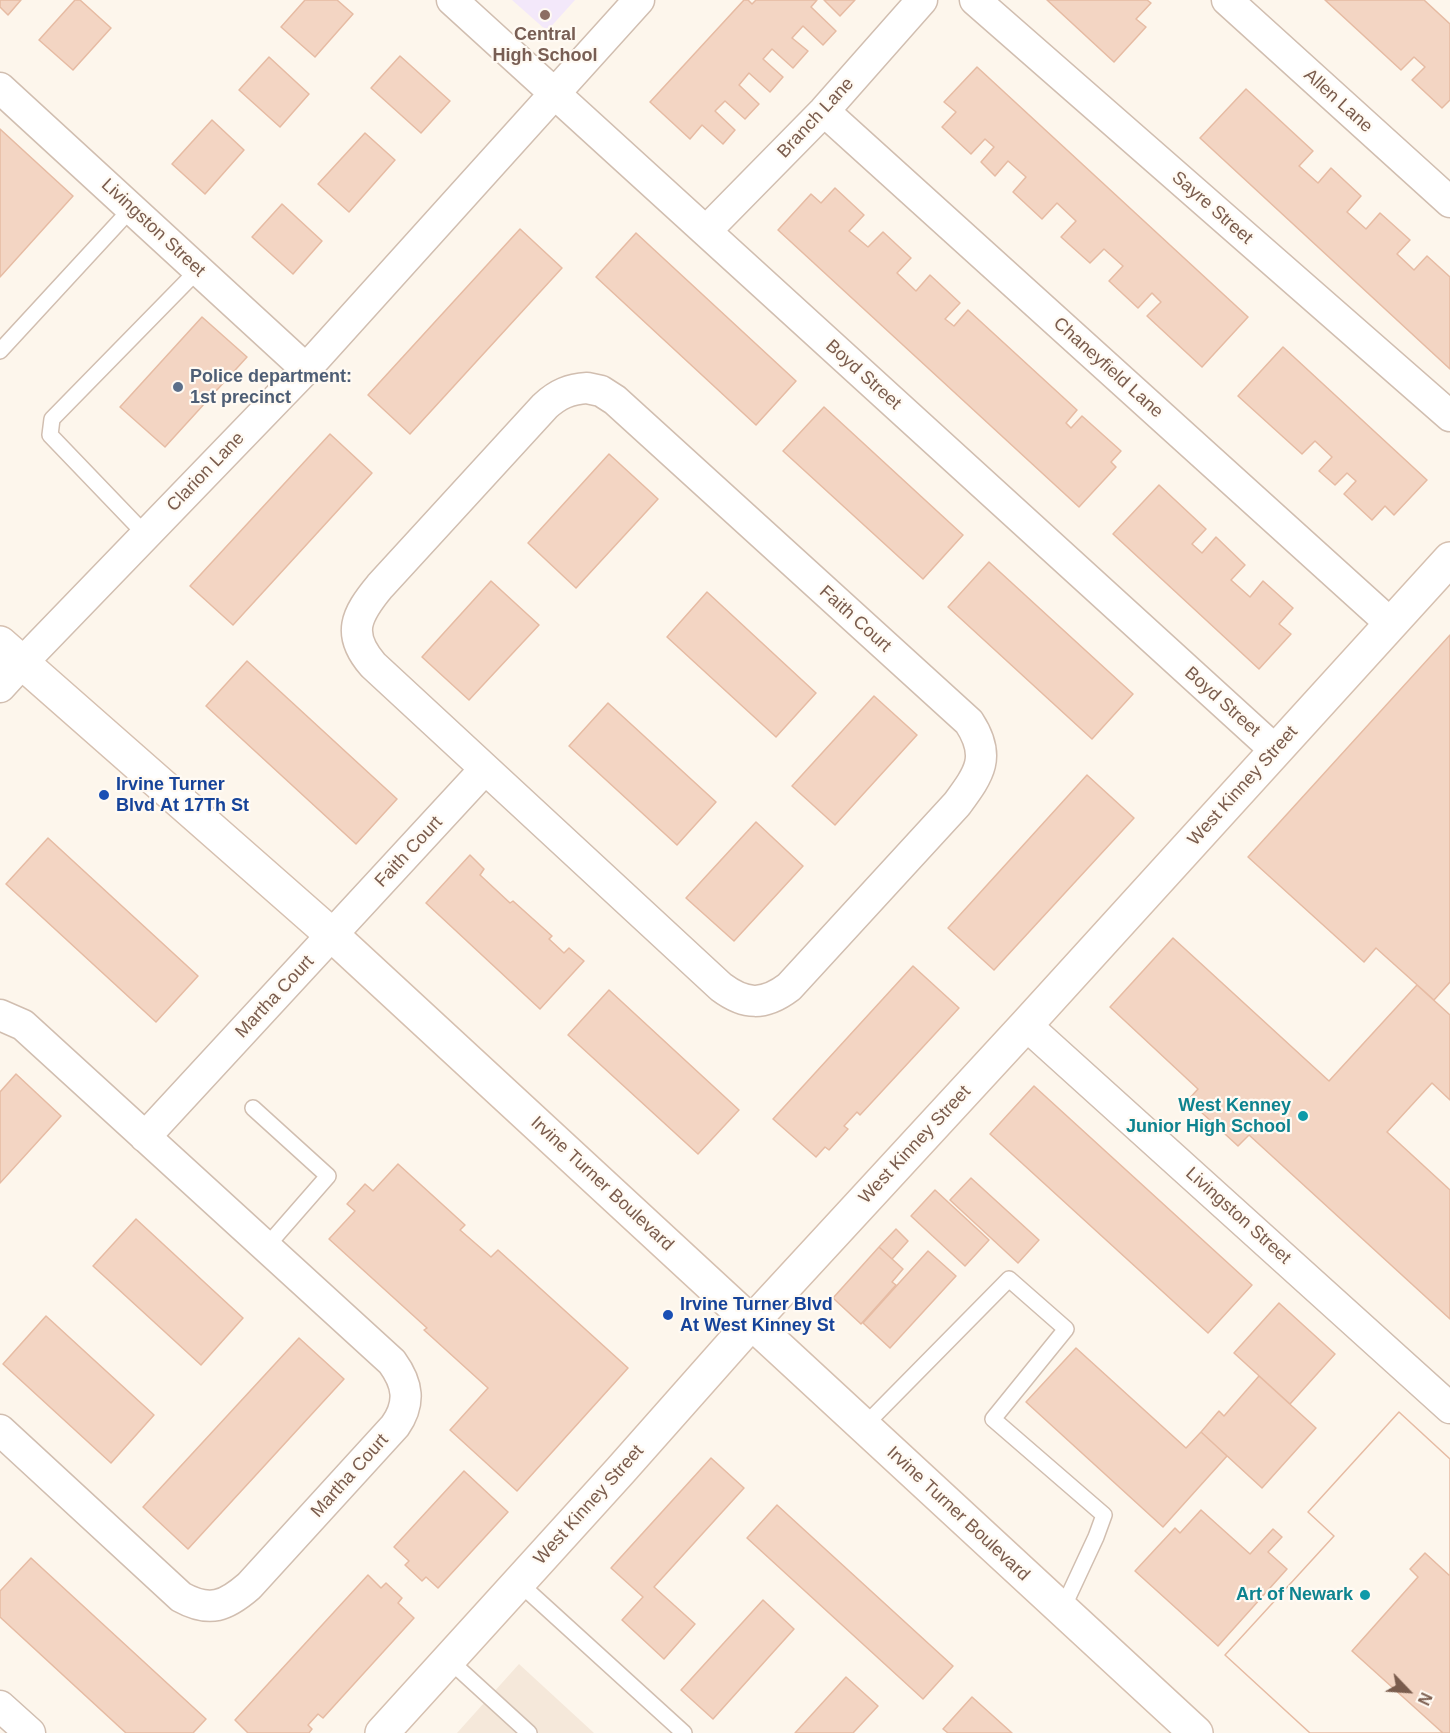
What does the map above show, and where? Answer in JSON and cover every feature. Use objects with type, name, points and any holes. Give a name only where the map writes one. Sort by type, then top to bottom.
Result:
[{"type":"street","name":"Boyd Street","points":[[452,0],[1275,750]]},
{"type":"street","name":"Clarion Lane","points":[[0,687],[11,653],[146,535],[306,369],[639,0]]},
{"type":"street","name":"Branch Lane","points":[[706,231],[824,111],[922,0]]},
{"type":"street","name":"Sayre Street","points":[[975,0],[1450,416]]},
{"type":"street","name":"Allen Lane","points":[[1227,0],[1450,202]]},
{"type":"street","name":"Livingston Street","points":[[0,88],[306,369]]},
{"type":"street","name":"Chaneyfield Lane","points":[[824,111],[1391,624]]},
{"type":"street","name":"Faith Court","points":[[587,388],[601,391],[615,400],[969,722],[977,735],[982,757],[974,782],[957,804],[789,987],[778,996],[754,1002],[732,995],[721,987],[485,769],[363,654],[356,634],[359,616],[380,586],[545,406],[566,391],[587,388]]},
{"type":"street","name":"West Kinney Street","points":[[382,1733],[752,1322],[1450,559]]},
{"type":"street","name":"Irvine Turner Boulevard","points":[[11,653],[332,935],[1196,1733]]},
{"type":"street","name":"Faith Court","points":[[332,935],[485,769]]},
{"type":"street","name":"Martha Court","points":[[145,1137],[332,935]]},
{"type":"street","name":"Martha Court","points":[[0,1015],[23,1025],[392,1362],[406,1390],[406,1402],[402,1416],[395,1426],[249,1586],[235,1599],[225,1604],[206,1606],[182,1597],[0,1430]]},
{"type":"street","name":"Livingston Street","points":[[1026,1025],[1450,1408]]},
{"type":"street","points":[[0,1706],[30,1733]]},
{"type":"lane","points":[[0,351],[131,209]]},
{"type":"lane","points":[[146,535],[50,435],[52,419],[198,270]]},
{"type":"lane","points":[[253,1108],[328,1176],[266,1247]]},
{"type":"lane","points":[[864,1426],[1009,1279],[1066,1329],[993,1419],[1104,1515],[1062,1610]]},
{"type":"lane","points":[[519,1582],[684,1733]]},
{"type":"lane","points":[[448,1659],[529,1733]]},
{"type":"shaded area","name":"Central High School","points":[[512,0],[575,0],[547,31]]},
{"type":"shaded area","points":[[519,1664],[594,1733],[457,1733]]},
{"type":"building","points":[[0,0],[21,0],[8,15],[0,7]]},
{"type":"building","points":[[75,0],[80,0],[111,28],[73,70],[39,40]]},
{"type":"building","points":[[305,0],[337,0],[353,14],[315,57],[281,27]]},
{"type":"building","points":[[744,0],[752,4],[756,0],[817,0],[811,7],[836,31],[823,45],[803,26],[792,38],[808,51],[793,68],[772,49],[763,59],[783,77],[770,92],[749,73],[739,85],[759,104],[745,119],[725,101],[715,111],[735,130],[723,144],[702,125],[690,139],[650,102]]},
{"type":"building","points":[[824,0],[855,0],[840,16]]},
{"type":"building","points":[[1047,0],[1147,0],[1151,3],[1136,19],[1146,27],[1114,62]]},
{"type":"building","points":[[1325,0],[1424,0],[1450,24],[1450,100],[1442,108],[1412,80],[1425,67],[1414,57],[1401,70]]},
{"type":"building","points":[[400,56],[450,101],[421,133],[371,88]]},
{"type":"building","points":[[269,57],[309,94],[280,127],[239,90]]},
{"type":"building","points":[[977,67],[1248,317],[1202,367],[1147,316],[1161,302],[1152,293],[1138,308],[1109,281],[1123,266],[1104,249],[1090,263],[1061,237],[1076,221],[1057,203],[1042,219],[1013,192],[1026,177],[1008,161],[995,176],[981,162],[994,147],[985,139],[971,154],[942,127],[956,112],[944,102]]},
{"type":"building","points":[[1246,89],[1313,151],[1299,166],[1318,183],[1331,168],[1361,196],[1347,212],[1366,229],[1380,213],[1410,240],[1397,254],[1414,270],[1427,256],[1450,277],[1450,369],[1200,138]]},
{"type":"building","points":[[212,120],[244,150],[205,194],[172,164]]},
{"type":"building","points":[[0,129],[73,196],[0,277]]},
{"type":"building","points":[[365,133],[395,160],[349,212],[318,184]]},
{"type":"building","points":[[835,188],[864,215],[849,231],[868,247],[883,232],[911,258],[897,273],[916,291],[930,275],[960,303],[945,319],[954,326],[968,310],[1077,410],[1066,423],[1071,428],[1082,416],[1121,451],[1111,462],[1116,467],[1079,507],[778,230],[811,194],[821,203]]},
{"type":"building","points":[[282,204],[322,241],[293,274],[252,237]]},
{"type":"building","points":[[520,229],[562,268],[410,434],[368,395]]},
{"type":"building","points":[[636,233],[796,381],[756,425],[596,277]]},
{"type":"building","points":[[202,317],[247,357],[165,447],[120,407]]},
{"type":"building","points":[[1283,347],[1427,480],[1394,515],[1385,506],[1372,520],[1344,494],[1356,481],[1347,473],[1335,485],[1319,471],[1332,457],[1315,441],[1302,454],[1238,396]]},
{"type":"building","points":[[824,407],[963,535],[923,579],[783,451]]},
{"type":"building","points":[[330,434],[372,473],[233,625],[190,586]]},
{"type":"building","points":[[609,454],[658,499],[576,588],[528,543]]},
{"type":"building","points":[[1159,485],[1206,529],[1192,544],[1202,553],[1216,537],[1245,565],[1231,580],[1250,597],[1263,581],[1293,608],[1279,624],[1291,634],[1259,669],[1113,534]]},
{"type":"building","points":[[989,562],[1133,694],[1092,739],[948,607]]},
{"type":"building","points":[[491,581],[539,625],[469,700],[422,657]]},
{"type":"building","points":[[707,592],[816,693],[776,737],[667,637]]},
{"type":"building","points":[[1450,635],[1450,982],[1434,1000],[1376,948],[1364,962],[1248,857]]},
{"type":"building","points":[[247,661],[397,799],[356,844],[206,706]]},
{"type":"building","points":[[874,696],[917,735],[835,825],[792,786]]},
{"type":"building","points":[[608,703],[716,802],[677,845],[569,746]]},
{"type":"building","points":[[1087,775],[1134,818],[994,970],[948,928]]},
{"type":"building","points":[[756,822],[803,866],[734,941],[686,898]]},
{"type":"building","points":[[48,838],[198,976],[156,1022],[6,884]]},
{"type":"building","points":[[470,855],[484,869],[480,875],[510,903],[513,901],[552,936],[549,939],[564,953],[569,948],[584,961],[540,1009],[426,903]]},
{"type":"building","name":"West Kenney Junior High School","points":[[1173,938],[1329,1081],[1417,985],[1450,1015],[1450,1100],[1432,1083],[1387,1132],[1450,1190],[1450,1319],[1249,1135],[1238,1146],[1188,1100],[1198,1089],[1110,1007]]},
{"type":"building","points":[[913,966],[959,1008],[860,1115],[857,1112],[844,1126],[848,1129],[829,1150],[825,1147],[816,1157],[773,1119]]},
{"type":"building","points":[[609,990],[739,1110],[698,1154],[568,1035]]},
{"type":"building","points":[[16,1074],[61,1116],[0,1183],[0,1092]]},
{"type":"building","points":[[1034,1086],[1252,1285],[1208,1333],[990,1134]]},
{"type":"building","points":[[398,1164],[465,1225],[460,1230],[491,1257],[498,1250],[628,1368],[517,1491],[450,1430],[488,1388],[424,1330],[427,1328],[329,1239],[355,1211],[347,1204],[365,1184],[373,1191]]},
{"type":"building","points":[[971,1178],[1039,1240],[1018,1263],[950,1200]]},
{"type":"building","points":[[935,1190],[989,1240],[965,1266],[911,1216]]},
{"type":"building","points":[[136,1219],[243,1318],[201,1365],[93,1266]]},
{"type":"building","points":[[896,1229],[908,1241],[892,1259],[879,1247]]},
{"type":"building","points":[[879,1247],[903,1269],[892,1282],[896,1285],[861,1324],[833,1298]]},
{"type":"building","points":[[928,1251],[956,1276],[890,1348],[863,1323]]},
{"type":"building","points":[[1279,1303],[1335,1354],[1290,1404],[1234,1353]]},
{"type":"building","points":[[46,1316],[154,1415],[111,1463],[3,1364]]},
{"type":"building","points":[[299,1338],[344,1379],[188,1549],[143,1507]]},
{"type":"building","points":[[1076,1348],[1186,1448],[1201,1432],[1227,1456],[1163,1527],[1026,1402]]},
{"type":"building","points":[[1259,1376],[1316,1428],[1262,1488],[1201,1432],[1219,1411],[1224,1416]]},
{"type":"building","name":"Art of Newark","points":[[1399,1412],[1450,1459],[1450,1576],[1425,1553],[1410,1569],[1418,1577],[1352,1651],[1443,1733],[1310,1733],[1225,1655],[1334,1536],[1308,1512]]},
{"type":"building","name":"Art of Newark","points":[[1399,1412],[1450,1459],[1450,1733],[1310,1733],[1225,1655],[1334,1536],[1308,1512]]},
{"type":"building","points":[[711,1458],[744,1488],[654,1587],[695,1624],[664,1659],[622,1620],[643,1597],[611,1568]]},
{"type":"building","points":[[464,1471],[508,1512],[438,1588],[426,1577],[422,1581],[405,1565],[409,1561],[394,1547]]},
{"type":"building","points":[[777,1505],[953,1666],[923,1699],[747,1538]]},
{"type":"building","points":[[1201,1510],[1250,1554],[1273,1529],[1282,1537],[1268,1552],[1287,1569],[1218,1646],[1135,1571],[1175,1528],[1180,1533]]},
{"type":"building","points":[[31,1558],[206,1719],[193,1733],[126,1733],[0,1617],[0,1591]]},
{"type":"building","points":[[368,1575],[381,1588],[386,1583],[402,1598],[398,1603],[414,1618],[323,1718],[318,1714],[308,1725],[312,1729],[309,1733],[248,1733],[235,1720]]},
{"type":"building","points":[[763,1600],[794,1629],[713,1719],[681,1690]]},
{"type":"building","points":[[846,1677],[878,1706],[853,1733],[795,1733]]},
{"type":"building","points":[[972,1697],[1012,1733],[948,1733],[943,1729]]},
{"type":"place","name":"Central High School","points":[[545,15]]},
{"type":"place","name":"Police department: 1st precinct","points":[[178,387]]},
{"type":"place","name":"Irvine Turner Blvd At 17Th St","points":[[104,795]]},
{"type":"place","name":"West Kenney Junior High School","points":[[1303,1116]]},
{"type":"place","name":"Irvine Turner Blvd At West Kinney St","points":[[668,1315]]},
{"type":"place","name":"Art of Newark","points":[[1365,1595]]}]
